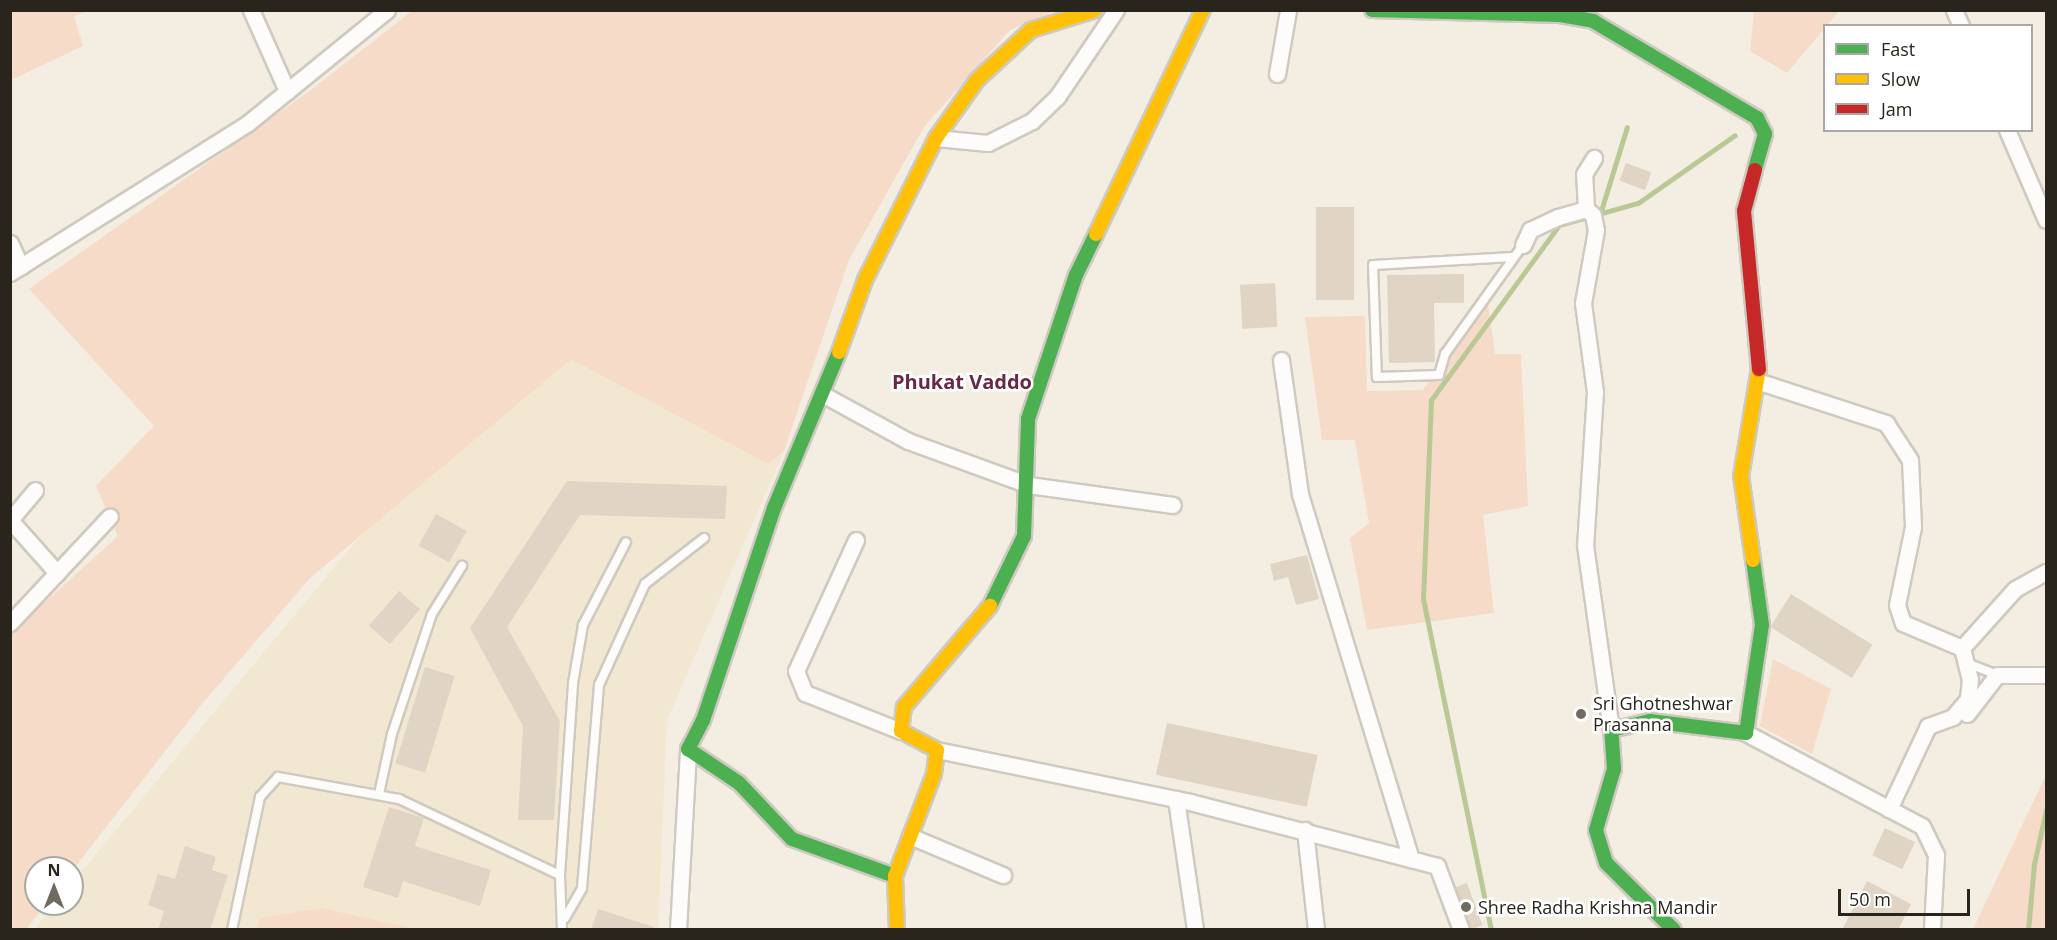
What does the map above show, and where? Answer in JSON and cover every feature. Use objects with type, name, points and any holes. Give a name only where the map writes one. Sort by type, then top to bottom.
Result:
[{"type":"street","points":[[251,10],[287,91]]},
{"type":"street","points":[[10,243],[16,270],[248,123],[387,10]]},
{"type":"street","points":[[678,930],[688,749],[703,720],[774,508],[824,395],[865,280],[936,138],[977,80],[1030,30],[1095,10]]},
{"type":"street","points":[[936,138],[988,143],[1032,121],[1057,97],[1116,10]]},
{"type":"street","points":[[901,731],[904,707],[983,620],[1024,536],[1029,485],[1028,419],[1076,276],[1203,10]]},
{"type":"street","points":[[1277,74],[1288,10]]},
{"type":"street","points":[[1372,10],[1560,15],[1593,21],[1757,118],[1765,134],[1744,211],[1762,353],[1741,476],[1762,625],[1746,733]]},
{"type":"street","points":[[2008,132],[2046,220]]},
{"type":"street","points":[[1594,158],[1584,174],[1586,209],[1596,230],[1583,303],[1595,392],[1585,545],[1611,730],[1614,769],[1596,830],[1606,862],[1671,929]]},
{"type":"street","points":[[1523,245],[1530,230],[1586,209]]},
{"type":"street","points":[[1281,360],[1300,494],[1411,859]]},
{"type":"street","points":[[1757,381],[1886,423],[1910,460],[1913,527],[1897,605],[1903,623],[1962,648],[1969,664],[1968,699],[1951,718]]},
{"type":"street","points":[[824,395],[908,441],[1029,485],[1173,504]]},
{"type":"street","points":[[35,490],[10,520],[57,573]]},
{"type":"street","points":[[10,623],[110,516]]},
{"type":"street","points":[[855,540],[796,671],[805,693],[901,731],[937,750],[1176,799],[1305,830],[1437,866],[1461,930]]},
{"type":"street","points":[[1962,648],[2015,589],[2046,572]]},
{"type":"street","points":[[1888,808],[1928,726],[1951,718],[1965,717],[1997,675],[2046,675]]},
{"type":"street","points":[[1611,730],[1650,721],[1746,733],[1922,826],[1936,855],[1932,930]]},
{"type":"street","points":[[688,749],[739,783],[792,839],[895,876]]},
{"type":"street","points":[[897,930],[895,876],[934,774],[937,750]]},
{"type":"street","points":[[1176,799],[1195,930]]},
{"type":"street","points":[[1305,830],[1316,930]]},
{"type":"street","points":[[910,836],[1003,875]]},
{"type":"lane","points":[[1513,257],[1373,265],[1377,377],[1439,375],[1445,354],[1523,245]]},
{"type":"lane","points":[[562,930],[565,918],[582,888],[599,685],[645,584],[704,538]]},
{"type":"lane","points":[[565,918],[560,875],[573,683],[583,625],[626,542]]},
{"type":"lane","points":[[379,794],[422,640],[462,566]]},
{"type":"lane","points":[[1969,664],[1997,675]]},
{"type":"lane","points":[[232,930],[260,797],[278,777],[399,799],[560,875]]},
{"type":"shaded area","points":[[11,10],[87,11],[74,16],[83,46],[11,80]]},
{"type":"shaded area","points":[[1754,10],[1839,11],[1828,24],[1823,24],[1823,30],[1787,73],[1750,51]]},
{"type":"shaded area","points":[[412,11],[1055,11],[1010,30],[924,127],[849,260],[784,451],[768,464],[571,359],[310,578],[201,705],[84,856],[24,856],[24,916],[36,916],[26,929],[11,929],[10,634],[118,536],[96,486],[154,426],[29,289],[311,90]]},
{"type":"shaded area","points":[[1487,296],[1495,354],[1521,354],[1528,506],[1483,515],[1494,613],[1367,630],[1350,538],[1369,523],[1355,440],[1322,440],[1305,317],[1365,316],[1367,391],[1423,390]]},
{"type":"shaded area","points":[[557,331],[740,393],[784,451],[667,720],[658,929],[34,930],[45,916],[84,916],[84,869],[417,468]]},
{"type":"shaded area","points":[[1773,659],[1831,689],[1812,754],[1760,726]]},
{"type":"shaded area","points":[[2046,775],[2046,929],[1973,929]]},
{"type":"shaded area","points":[[321,908],[415,929],[257,929],[260,918]]},
{"type":"building","points":[[1626,163],[1651,172],[1645,190],[1620,181]]},
{"type":"building","points":[[1316,207],[1354,207],[1354,300],[1316,300]]},
{"type":"building","points":[[1464,274],[1464,303],[1434,303],[1435,362],[1389,363],[1387,275]]},
{"type":"building","points":[[1275,283],[1277,327],[1242,329],[1240,285]]},
{"type":"building","points":[[567,481],[727,486],[725,519],[580,515],[507,627],[560,721],[554,820],[518,820],[523,726],[470,628]]},
{"type":"building","points":[[436,514],[467,531],[449,562],[419,545]]},
{"type":"building","points":[[1307,555],[1319,599],[1296,605],[1288,577],[1274,581],[1270,564]]},
{"type":"building","points":[[399,591],[420,609],[390,644],[369,626]]},
{"type":"building","points":[[1791,594],[1872,645],[1852,678],[1770,627]]},
{"type":"building","points":[[425,667],[455,676],[425,773],[395,764]]},
{"type":"building","points":[[1167,723],[1318,755],[1307,807],[1156,775]]},
{"type":"building","points":[[389,807],[424,818],[415,846],[491,870],[480,906],[403,881],[398,898],[363,887]]},
{"type":"building","points":[[1885,828],[1915,842],[1902,869],[1872,855]]},
{"type":"building","points":[[185,846],[216,857],[212,870],[228,875],[210,930],[158,930],[164,911],[148,905],[158,874],[175,879]]},
{"type":"building","points":[[1867,881],[1911,904],[1898,930],[1842,930]]},
{"type":"building","name":"Shree Radha Krishna Mandir","points":[[1467,883],[1482,925],[1470,930],[1455,887]]},
{"type":"building","points":[[598,909],[654,927],[653,930],[591,930]]},
{"type":"waterway","points":[[1600,214],[1627,127]]},
{"type":"waterway","points":[[1491,930],[1423,599],[1431,400],[1559,225],[1638,203],[1735,135]]},
{"type":"waterway","points":[[2028,930],[2034,864],[2046,810]]},
{"type":"traffic: fast","points":[[1372,10],[1560,15],[1593,21],[1757,118],[1765,134],[1755,170]]},
{"type":"traffic: fast","points":[[990,606],[1024,536],[1028,419],[1076,275],[1096,234]]},
{"type":"traffic: fast","points":[[839,352],[774,508],[703,720],[688,749],[739,783],[792,839],[895,876]]},
{"type":"traffic: fast","points":[[1674,930],[1606,863],[1596,830],[1614,769],[1611,730],[1650,721],[1746,733],[1762,625],[1753,560]]},
{"type":"traffic: slow","points":[[839,352],[865,280],[936,138],[977,80],[1031,30],[1095,10]]},
{"type":"traffic: slow","points":[[1096,234],[1203,10]]},
{"type":"traffic: slow","points":[[1753,560],[1741,476],[1759,369]]},
{"type":"traffic: slow","points":[[897,930],[895,876],[934,774],[937,750],[901,731],[904,707],[990,606]]},
{"type":"traffic: jam","points":[[1755,170],[1744,211],[1759,369]]},
{"type":"place","name":"Sri Ghotneshwar Prasanna","points":[[1581,714]]},
{"type":"place","name":"Shree Radha Krishna Mandir","points":[[1466,907]]},
{"type":"district","name":"Phukat Vaddo","points":[[962,381]]}]
